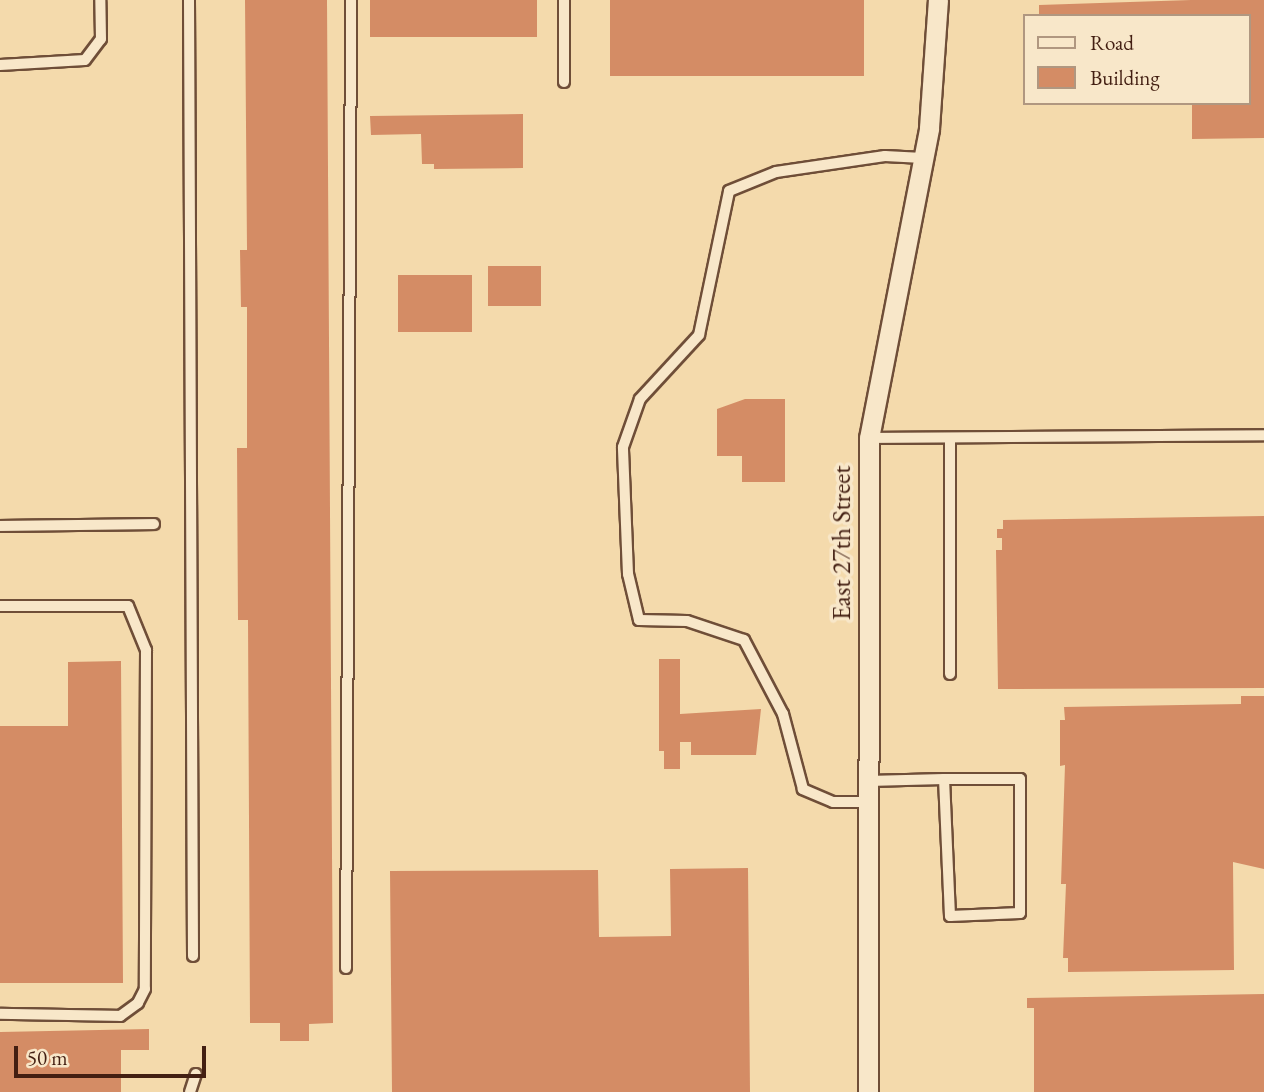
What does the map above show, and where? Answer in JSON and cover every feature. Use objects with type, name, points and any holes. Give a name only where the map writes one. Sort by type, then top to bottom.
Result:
[{"type":"street","name":"East 27th Street","points":[[868,1092],[869,438],[923,158],[938,0]]},
{"type":"lane","points":[[0,65],[85,60],[101,39],[100,0]]},
{"type":"lane","points":[[189,0],[192,956]]},
{"type":"lane","points":[[346,968],[351,0]]},
{"type":"lane","points":[[564,0],[564,82]]},
{"type":"lane","points":[[869,802],[832,802],[803,789],[783,715],[744,640],[687,621],[639,620],[628,574],[623,447],[640,399],[699,335],[729,191],[776,172],[885,156],[923,158]]},
{"type":"lane","points":[[869,438],[1264,435]]},
{"type":"lane","points":[[950,438],[950,674]]},
{"type":"lane","points":[[0,526],[154,524]]},
{"type":"lane","points":[[0,606],[128,606],[146,650],[145,989],[138,1003],[120,1016],[0,1014]]},
{"type":"lane","points":[[868,781],[944,779],[1020,779],[1020,913],[950,916],[944,779]]},
{"type":"lane","points":[[190,1092],[196,1074]]},
{"type":"building","points":[[245,0],[327,0],[333,1023],[309,1024],[309,1041],[280,1041],[280,1023],[250,1023],[248,620],[238,620],[237,448],[247,448],[247,307],[241,307],[240,250],[247,250]]},
{"type":"building","points":[[370,0],[537,0],[537,37],[370,37]]},
{"type":"building","points":[[610,0],[864,0],[864,76],[610,76]]},
{"type":"building","points":[[1264,0],[1264,138],[1192,139],[1192,105],[1250,105],[1250,14],[1039,14],[1039,5]]},
{"type":"building","points":[[523,114],[523,168],[434,169],[434,164],[422,164],[421,134],[371,135],[370,116]]},
{"type":"building","points":[[488,266],[541,266],[541,306],[488,306]]},
{"type":"building","points":[[398,275],[472,275],[472,332],[398,332]]},
{"type":"building","points":[[745,399],[785,399],[785,482],[742,482],[742,456],[717,456],[717,409]]},
{"type":"building","points":[[1264,516],[1264,688],[998,689],[996,550],[1002,550],[1002,538],[997,538],[997,529],[1003,529],[1003,520]]},
{"type":"building","points":[[659,659],[680,659],[680,714],[761,709],[756,755],[691,755],[691,742],[680,742],[680,769],[664,769],[664,751],[659,751]]},
{"type":"building","points":[[121,661],[123,983],[0,983],[0,726],[68,726],[68,662]]},
{"type":"building","points":[[1241,696],[1264,696],[1264,869],[1233,862],[1234,970],[1068,972],[1068,958],[1063,958],[1066,884],[1061,884],[1065,765],[1060,766],[1060,720],[1065,720],[1064,707],[1241,704]]},
{"type":"building","points":[[748,868],[750,1092],[392,1092],[390,871],[598,870],[599,937],[671,936],[670,869]]},
{"type":"building","points":[[1264,994],[1264,1092],[1034,1092],[1034,1008],[1027,1008],[1027,998]]},
{"type":"building","points":[[149,1029],[149,1050],[121,1050],[121,1092],[0,1092],[0,1032]]}]
